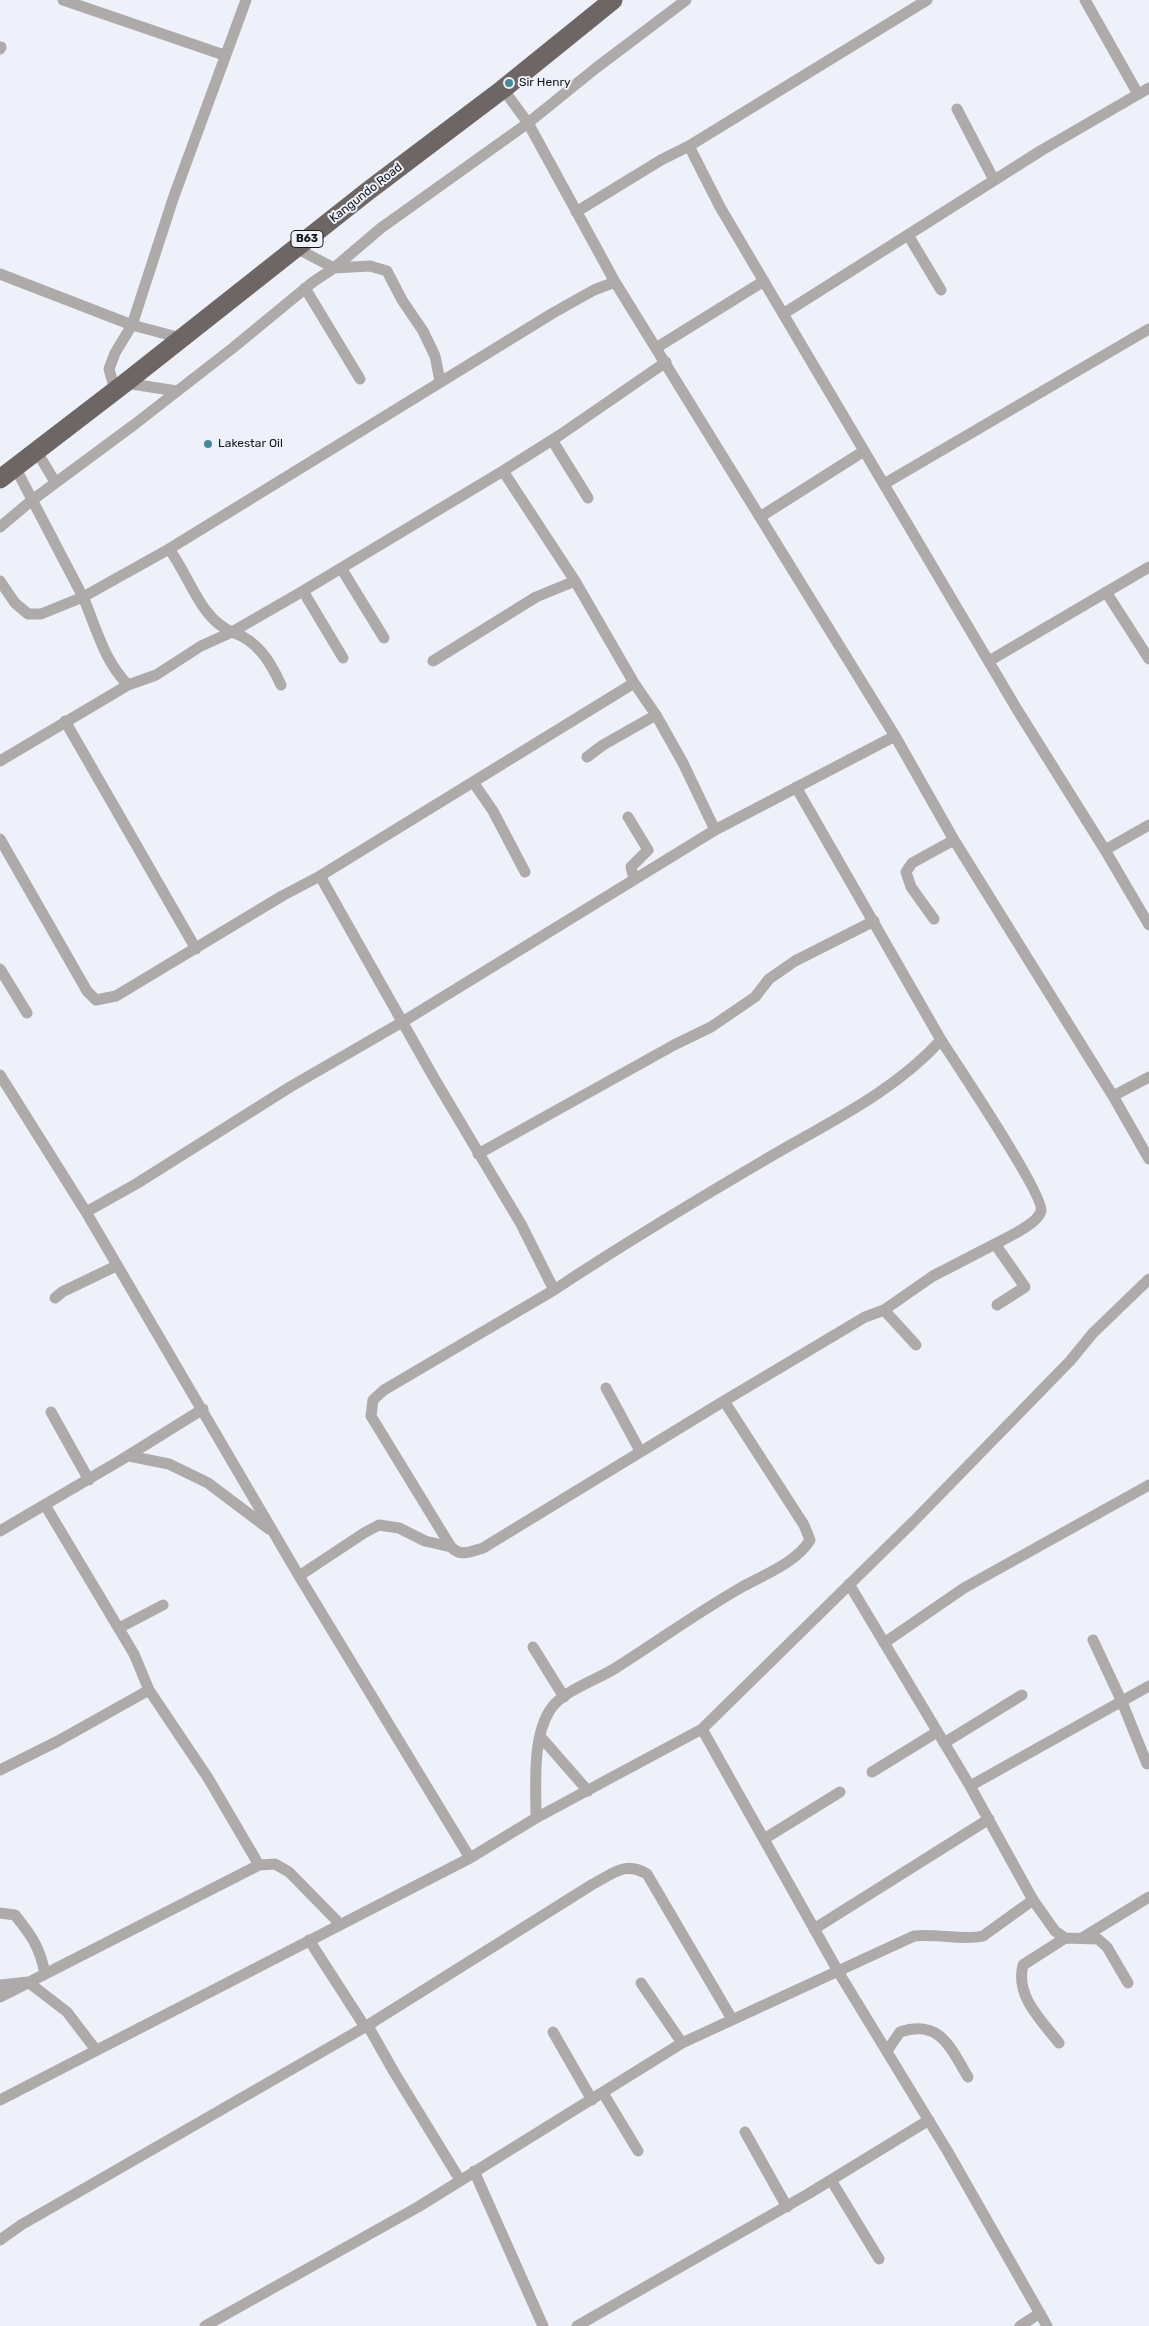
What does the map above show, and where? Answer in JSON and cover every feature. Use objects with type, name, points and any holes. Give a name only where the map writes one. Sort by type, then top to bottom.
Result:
[{"type":"highway","name":"Kangundo Road","points":[[7,473],[503,89],[613,0]]},
{"type":"street","points":[[63,0],[224,55]]},
{"type":"street","points":[[177,392],[120,387],[109,369],[115,353],[132,325],[152,259],[224,55],[246,0]]},
{"type":"street","points":[[0,527],[55,482],[177,392],[305,288],[334,268],[381,228],[528,123],[596,68],[686,0]]},
{"type":"street","points":[[576,212],[661,160],[689,146],[927,0]]},
{"type":"street","points":[[1085,0],[1138,94]]},
{"type":"street","points":[[782,314],[1042,150],[1149,88]]},
{"type":"street","points":[[503,89],[528,123],[615,282],[895,736],[954,840],[1113,1096],[1149,1159]]},
{"type":"street","points":[[957,109],[994,180]]},
{"type":"street","points":[[689,146],[720,207],[782,314],[1149,925]]},
{"type":"street","points":[[908,235],[941,290]]},
{"type":"street","points":[[296,248],[334,268],[370,266],[387,271],[402,300],[424,331],[434,356],[440,381]]},
{"type":"street","points":[[0,274],[132,325],[181,338]]},
{"type":"street","points":[[0,581],[15,603],[28,614],[41,614],[83,597],[169,548],[440,381],[511,340],[553,312],[594,290],[615,282]]},
{"type":"street","points":[[656,348],[764,282]]},
{"type":"street","points":[[305,288],[360,379]]},
{"type":"street","points":[[884,484],[1149,329]]},
{"type":"street","points":[[0,761],[128,684],[156,675],[201,646],[232,632],[303,591],[503,471],[666,362]]},
{"type":"street","points":[[552,440],[588,498]]},
{"type":"street","points":[[36,450],[55,482]]},
{"type":"street","points":[[760,517],[864,451]]},
{"type":"street","points":[[503,471],[575,581],[634,683],[656,716],[683,763],[715,830]]},
{"type":"street","points":[[7,473],[31,501],[83,597],[106,657],[114,670],[128,684]]},
{"type":"street","points":[[169,548],[212,619],[220,627],[246,637],[256,645],[273,667],[282,686]]},
{"type":"street","points":[[989,661],[1149,567]]},
{"type":"street","points":[[341,568],[384,638]]},
{"type":"street","points":[[433,661],[536,597],[575,581]]},
{"type":"street","points":[[303,591],[344,658]]},
{"type":"street","points":[[1106,592],[1149,659]]},
{"type":"street","points":[[0,839],[87,991],[96,1000],[116,996],[282,896],[320,876],[634,683]]},
{"type":"street","points":[[587,757],[603,745],[656,716]]},
{"type":"street","points":[[65,721],[196,949]]},
{"type":"street","points":[[86,1212],[136,1184],[290,1087],[404,1021],[715,830],[895,736]]},
{"type":"street","points":[[473,782],[493,811],[525,872]]},
{"type":"street","points":[[796,787],[941,1040],[1038,1196],[1042,1208],[1041,1213],[1035,1221],[933,1276],[884,1310],[865,1317],[640,1451],[483,1548],[465,1554],[455,1551],[371,1416],[373,1400],[418,1370],[554,1290],[763,1161],[890,1087],[910,1072],[941,1040]]},
{"type":"street","points":[[628,817],[648,850],[631,867],[634,879]]},
{"type":"street","points":[[1105,850],[1149,825]]},
{"type":"street","points":[[934,919],[911,887],[906,872],[912,863],[954,840]]},
{"type":"street","points":[[320,876],[478,1154],[521,1224],[554,1290]]},
{"type":"street","points":[[478,1154],[674,1044],[711,1027],[755,997],[769,979],[795,961],[874,921]]},
{"type":"street","points":[[0,969],[27,1013]]},
{"type":"street","points":[[0,1075],[86,1212],[299,1576],[470,1858]]},
{"type":"street","points":[[1113,1096],[1149,1077]]},
{"type":"street","points":[[995,1244],[1025,1287],[997,1305]]},
{"type":"street","points":[[55,1298],[62,1292],[116,1266]]},
{"type":"street","points":[[0,2100],[470,1858],[536,1818],[702,1729],[1070,1361],[1092,1333],[1149,1279]]},
{"type":"street","points":[[884,1310],[916,1345]]},
{"type":"street","points":[[606,1388],[640,1451]]},
{"type":"street","points":[[536,1818],[536,1768],[540,1736],[550,1708],[564,1697],[619,1666],[721,1600],[778,1567],[804,1549],[810,1540],[804,1525],[724,1401]]},
{"type":"street","points":[[0,1532],[129,1456],[202,1409]]},
{"type":"street","points":[[52,1412],[89,1480]]},
{"type":"street","points":[[129,1456],[169,1464],[208,1483],[274,1533]]},
{"type":"street","points":[[884,1643],[964,1588],[1149,1485]]},
{"type":"street","points":[[45,1505],[134,1654],[149,1690],[208,1778],[259,1865]]},
{"type":"street","points":[[299,1576],[379,1525],[399,1528],[425,1541],[451,1547]]},
{"type":"street","points":[[849,1584],[970,1786],[1033,1900],[1056,1931],[1064,1938]]},
{"type":"street","points":[[119,1628],[163,1605]]},
{"type":"street","points":[[1093,1640],[1122,1702],[1147,1764]]},
{"type":"street","points":[[533,1647],[564,1697]]},
{"type":"street","points":[[970,1786],[1149,1686]]},
{"type":"street","points":[[0,1770],[58,1741],[149,1690]]},
{"type":"street","points":[[944,1743],[1022,1695]]},
{"type":"street","points":[[702,1729],[814,1929],[928,2120],[1047,2326]]},
{"type":"street","points":[[872,1772],[937,1732]]},
{"type":"street","points":[[540,1736],[588,1791]]},
{"type":"street","points":[[764,1839],[840,1792]]},
{"type":"street","points":[[814,1929],[989,1819]]},
{"type":"street","points":[[0,1997],[259,1865],[274,1864],[289,1872],[340,1924]]},
{"type":"street","points":[[0,2240],[21,2225],[366,2027],[592,1884],[624,1868],[635,1867],[647,1874],[732,2019]]},
{"type":"street","points":[[1081,1939],[1149,1897]]},
{"type":"street","points":[[205,2326],[418,2207],[682,2043],[914,1936],[932,1934],[973,1938],[983,1936],[1033,1900]]},
{"type":"street","points":[[0,1914],[14,1915],[35,1940],[42,1956],[46,1974]]},
{"type":"street","points":[[1059,2043],[1029,2004],[1020,1978],[1023,1965],[1064,1938],[1098,1939],[1107,1947],[1128,1983]]},
{"type":"street","points":[[309,1940],[366,2027],[460,2180]]},
{"type":"street","points":[[0,1985],[28,1982],[67,2012],[96,2050]]},
{"type":"street","points":[[641,1983],[682,2043]]},
{"type":"street","points":[[887,2052],[900,2032],[914,2027],[934,2031],[948,2043],[968,2076]]},
{"type":"street","points":[[553,2032],[592,2100]]},
{"type":"street","points":[[603,2093],[638,2151]]},
{"type":"street","points":[[577,2326],[831,2180],[928,2120]]},
{"type":"street","points":[[745,2132],[786,2206]]},
{"type":"street","points":[[474,2171],[542,2326]]},
{"type":"street","points":[[831,2180],[879,2259]]},
{"type":"street","points":[[1020,2326],[1040,2313]]},
{"type":"place","name":"Sir Henry","points":[[509,83]]},
{"type":"place","name":"Lakestar Oil","points":[[208,444]]}]
